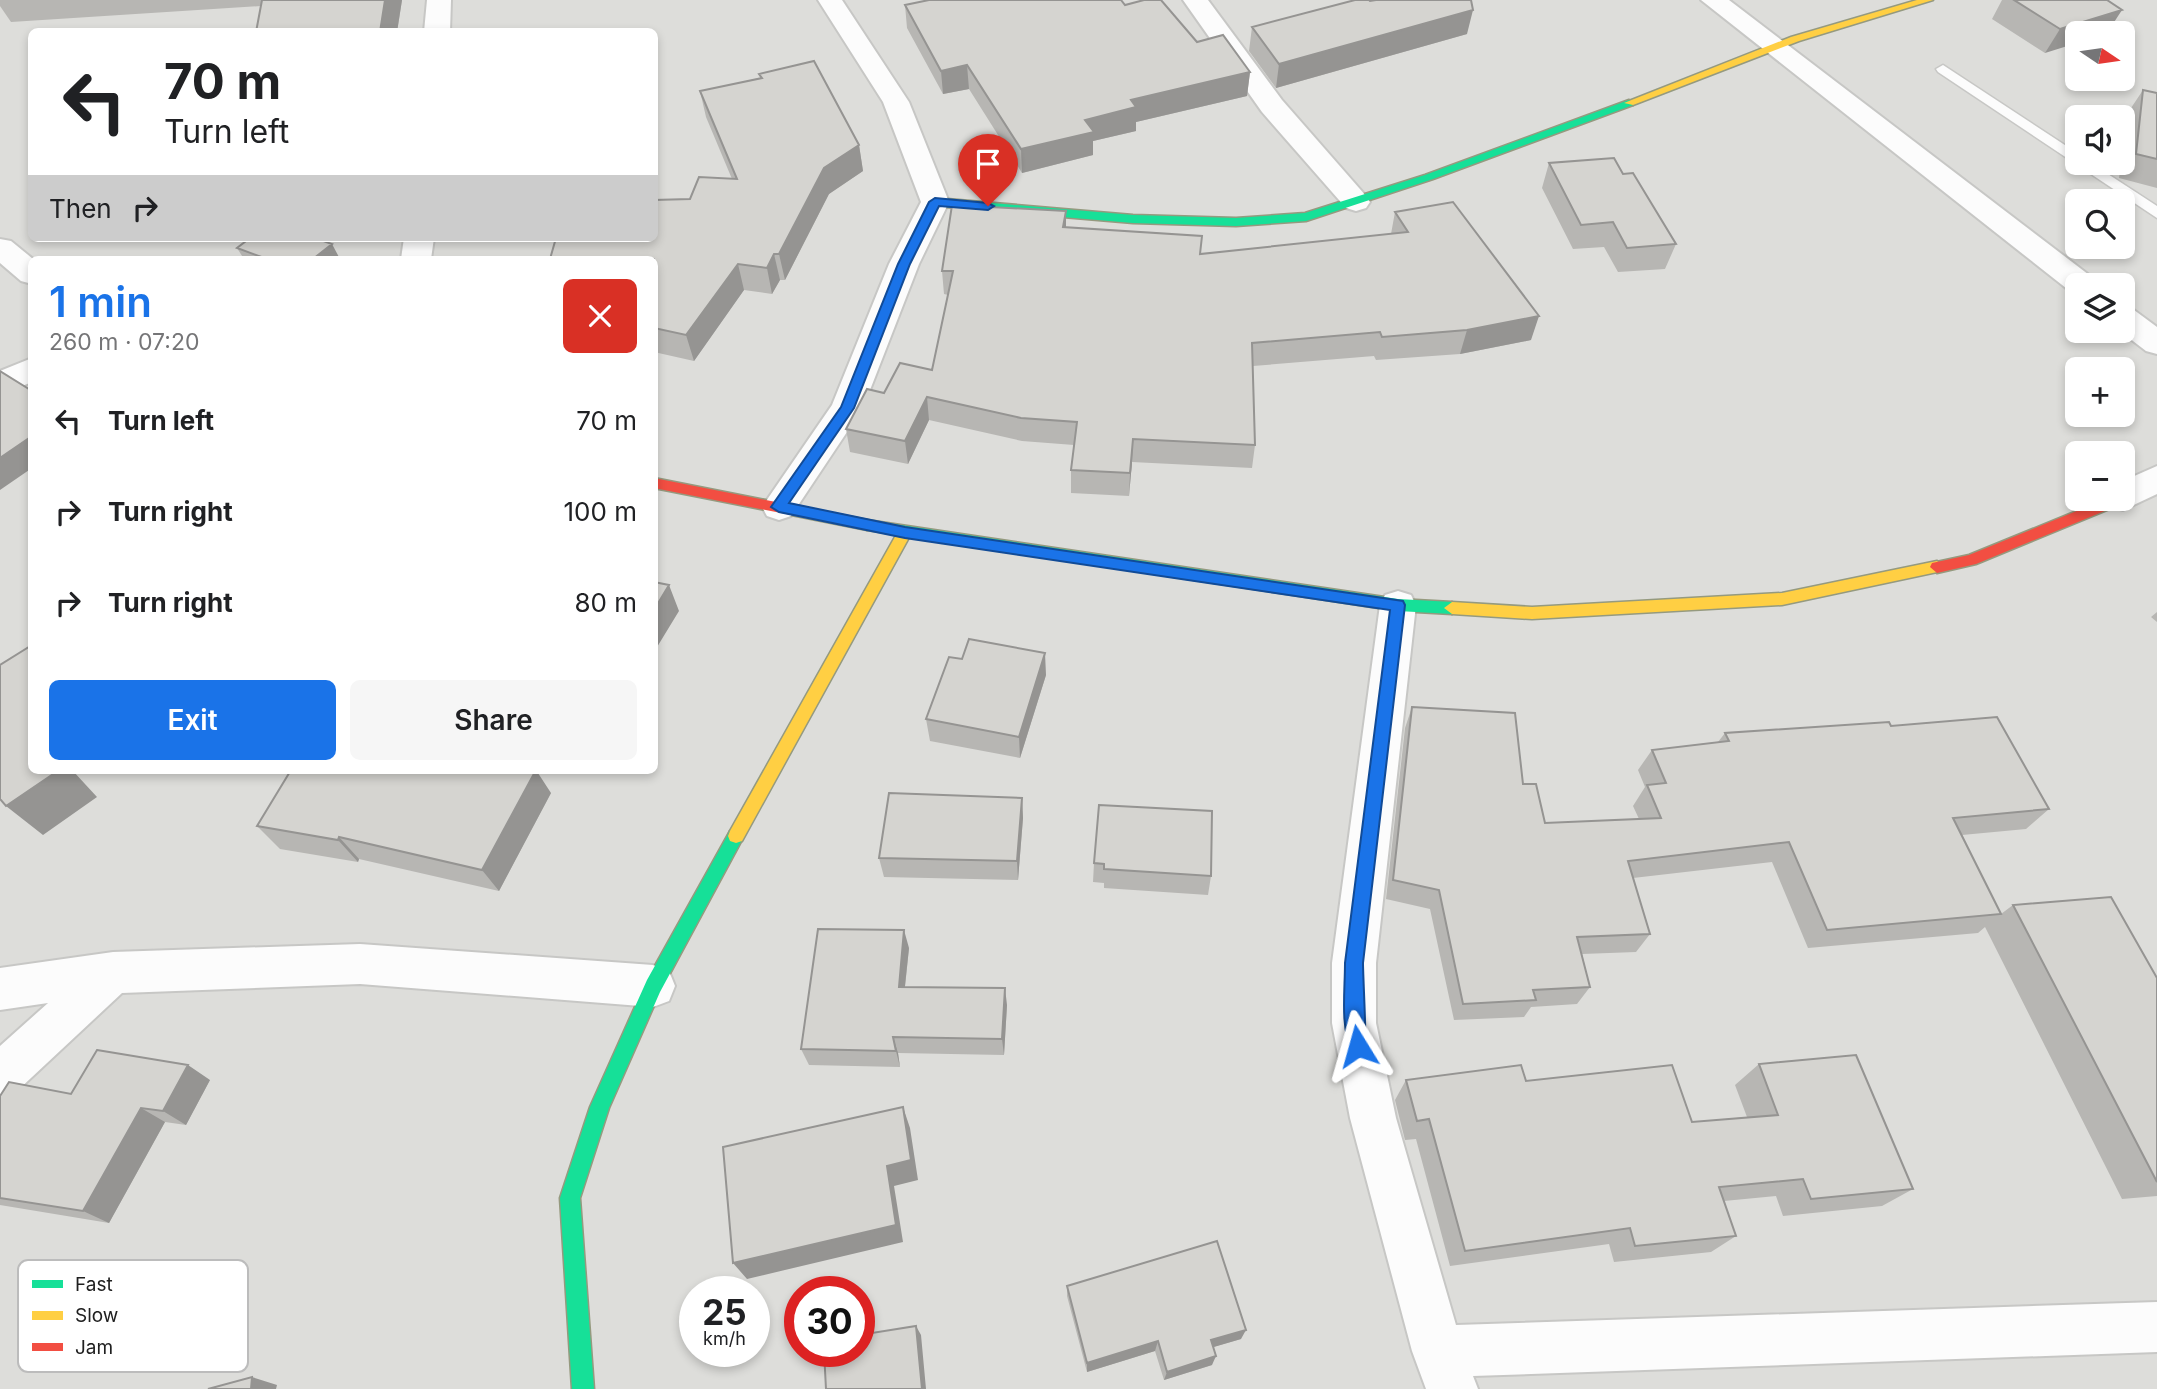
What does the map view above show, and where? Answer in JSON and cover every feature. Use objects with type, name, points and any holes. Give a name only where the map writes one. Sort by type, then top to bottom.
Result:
[{"type":"street","points":[[437,28],[439,0]]},
{"type":"street","points":[[779,507],[847,408],[904,264],[935,202],[896,102],[830,0]]},
{"type":"street","points":[[1195,0],[1272,106],[1356,202]]},
{"type":"street","points":[[1713,0],[2067,273]]},
{"type":"street","points":[[935,202],[1133,219],[1236,222],[1306,217],[1356,202],[1778,48],[1795,38],[1928,0]]},
{"type":"street","points":[[0,248],[28,271]]},
{"type":"street","points":[[2135,326],[2157,343]]},
{"type":"street","points":[[0,384],[28,371]]},
{"type":"street","points":[[2135,490],[2157,478]]},
{"type":"street","points":[[658,484],[905,533],[1398,605],[1532,613],[1782,598],[1971,560],[2095,511]]},
{"type":"street","points":[[583,1389],[570,1198],[600,1107],[653,986],[742,821],[905,533]]},
{"type":"street","points":[[1398,605],[1354,963],[1354,1023],[1373,1118],[1445,1370],[2135,1331],[2157,1327]]},
{"type":"street","points":[[0,989],[113,973],[360,964],[653,986]]},
{"type":"street","points":[[0,1076],[113,973]]},
{"type":"lane","points":[[1943,69],[2065,152]]},
{"type":"lane","points":[[2100,175],[2157,213]]},
{"type":"shaded area","points":[[0,0],[2157,0],[2157,1389],[0,1389]]},
{"type":"building","points":[[262,0],[385,0],[381,28],[257,28]]},
{"type":"building","points":[[929,0],[1121,0],[1125,5],[1144,0],[1161,0],[1197,42],[1223,35],[1250,72],[1131,100],[1136,107],[1085,120],[1094,132],[1021,149],[967,65],[941,71],[905,5]]},
{"type":"building","points":[[1355,0],[1471,0],[1473,10],[1279,64],[1252,27]]},
{"type":"building","points":[[2014,0],[2107,0],[2122,10],[2086,21],[2065,21],[2065,27],[2060,29]]},
{"type":"building","points":[[814,61],[859,145],[824,168],[779,254],[774,254],[767,268],[738,264],[686,335],[658,329],[658,256],[551,256],[555,242],[658,242],[658,200],[690,199],[699,177],[737,179],[700,91],[762,78],[759,74]]},
{"type":"building","points":[[2143,90],[2157,93],[2157,159],[2136,154]]},
{"type":"building","points":[[1614,158],[1623,174],[1633,173],[1676,244],[1627,248],[1613,222],[1581,225],[1549,163]]},
{"type":"building","points":[[1453,202],[1539,316],[1467,330],[1382,337],[1380,332],[1252,343],[1255,445],[1133,439],[1130,473],[1071,470],[1077,422],[1021,418],[927,397],[905,441],[846,429],[867,389],[884,393],[900,363],[932,370],[953,271],[942,271],[952,205],[1066,211],[1063,227],[1202,236],[1200,254],[1408,232],[1395,212]]},
{"type":"building","points":[[245,242],[332,244],[317,256],[259,256],[237,248]]},
{"type":"building","points":[[0,371],[28,388],[28,439],[0,458]]},
{"type":"building","points":[[658,583],[669,585],[658,603]]},
{"type":"building","points":[[969,639],[1045,653],[1019,737],[926,719],[949,657],[962,659]]},
{"type":"building","points":[[28,648],[28,774],[53,774],[6,806],[0,799],[0,665]]},
{"type":"building","points":[[1412,707],[1515,713],[1523,784],[1536,784],[1545,823],[1661,818],[1647,785],[1666,783],[1652,750],[1729,741],[1725,733],[1889,722],[1891,726],[1997,717],[2049,809],[1953,818],[2001,914],[1827,930],[1789,842],[1628,861],[1650,934],[1577,937],[1590,987],[1533,990],[1536,1000],[1463,1004],[1439,890],[1393,880]]},
{"type":"building","points":[[289,774],[534,774],[482,870],[339,837],[338,840],[257,826]]},
{"type":"building","points":[[889,793],[1022,798],[1017,861],[879,858]]},
{"type":"building","points":[[1099,805],[1212,811],[1211,876],[1104,869],[1104,864],[1094,863]]},
{"type":"building","points":[[2111,897],[2157,978],[2157,1182],[2013,905]]},
{"type":"building","points":[[818,929],[904,930],[899,987],[1005,988],[1002,1039],[893,1037],[896,1051],[801,1049]]},
{"type":"building","points":[[97,1050],[188,1065],[163,1111],[141,1108],[83,1211],[0,1198],[0,1096],[9,1082],[71,1094]]},
{"type":"building","points":[[1856,1055],[1913,1189],[1811,1199],[1803,1179],[1719,1187],[1736,1236],[1635,1246],[1630,1228],[1465,1251],[1429,1119],[1417,1121],[1406,1080],[1521,1065],[1526,1081],[1672,1065],[1692,1122],[1778,1115],[1759,1064]]},
{"type":"building","points":[[903,1107],[911,1160],[887,1166],[896,1225],[733,1263],[723,1147]]},
{"type":"building","points":[[1217,1241],[1246,1330],[1211,1340],[1216,1356],[1167,1372],[1158,1341],[1087,1363],[1067,1286]]},
{"type":"building","points":[[916,1326],[922,1389],[826,1389],[825,1367],[875,1367],[875,1332]]},
{"type":"building","points":[[252,1377],[251,1389],[208,1389]]},
{"type":"traffic: fast","points":[[935,202],[1133,219],[1236,222],[1306,217],[1429,177],[1629,103]]},
{"type":"traffic: fast","points":[[867,525],[1398,605],[1452,608]]},
{"type":"traffic: fast","points":[[583,1389],[570,1198],[600,1107],[653,986],[736,836]]},
{"type":"traffic: slow","points":[[1629,103],[1795,39],[1928,0]]},
{"type":"traffic: slow","points":[[736,836],[905,532]]},
{"type":"traffic: slow","points":[[1452,608],[1532,613],[1782,599],[1937,567]]},
{"type":"traffic: jam","points":[[658,484],[867,525]]},
{"type":"traffic: jam","points":[[1937,567],[1971,560],[2090,511]]},
{"type":"route","points":[[988,206],[935,202],[904,264],[847,408],[779,507],[905,533],[1398,605],[1354,963],[1354,1023],[1358,1046]]}]
